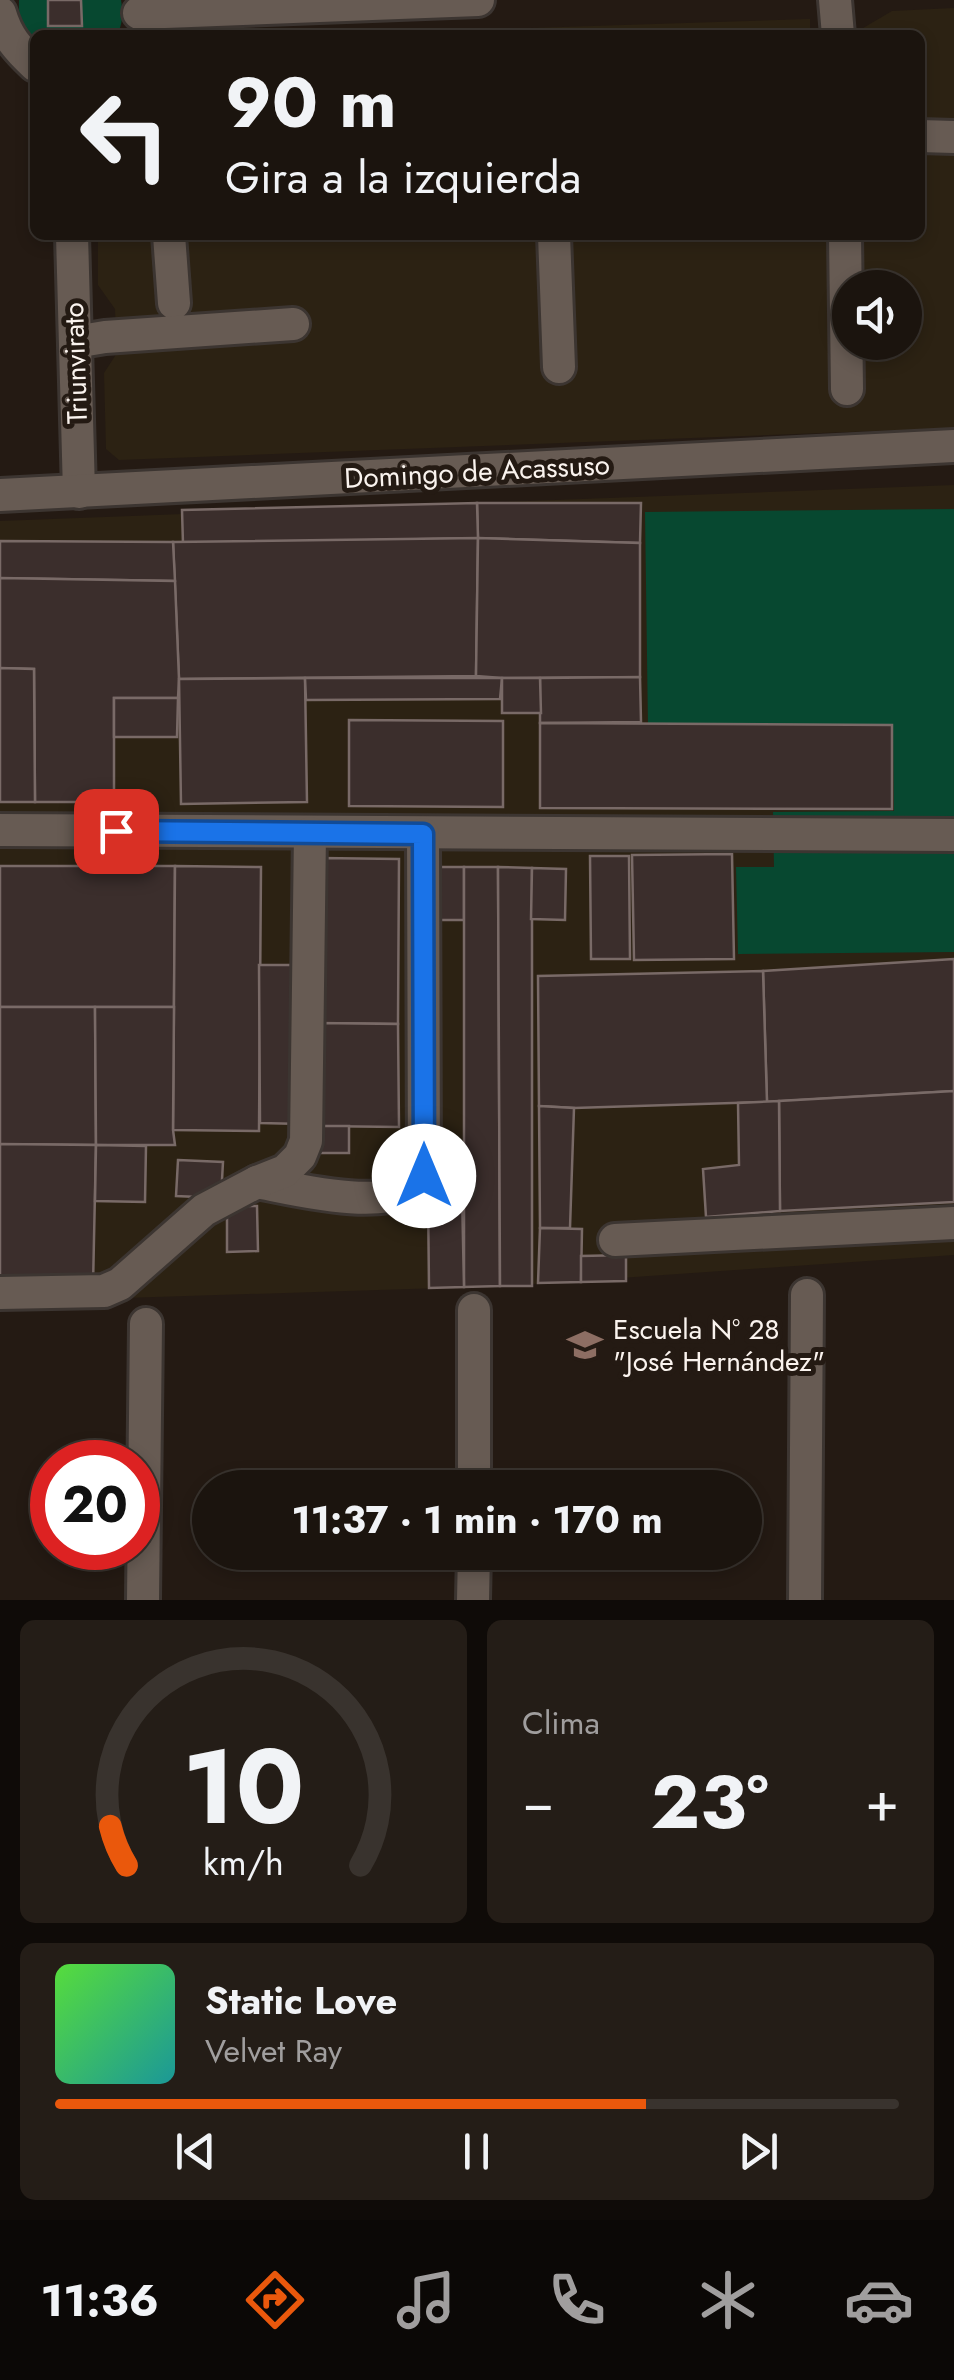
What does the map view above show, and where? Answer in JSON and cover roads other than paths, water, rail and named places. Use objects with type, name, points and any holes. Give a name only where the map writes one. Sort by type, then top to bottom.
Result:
[{"type":"street","points":[[5,0],[0,11],[5,32],[30,60]]},
{"type":"street","points":[[134,16],[478,0]]},
{"type":"street","points":[[835,0],[838,30]]},
{"type":"street","points":[[925,136],[954,137]]},
{"type":"street","name":"Triunvirato","points":[[72,240],[79,492]]},
{"type":"street","points":[[168,240],[174,302]]},
{"type":"street","points":[[554,240],[558,367]]},
{"type":"street","points":[[844,240],[846,389]]},
{"type":"street","points":[[75,342],[293,324]]},
{"type":"street","name":"Domingo de Acassuso","points":[[0,495],[954,446]]},
{"type":"street","points":[[0,830],[954,835]]},
{"type":"street","points":[[0,1293],[104,1291],[120,1284],[204,1210],[285,1172],[300,1156],[306,1141],[310,833]]},
{"type":"street","points":[[257,1182],[360,1198],[410,1190],[424,1176],[423,834]]},
{"type":"street","points":[[424,1176],[458,1187]]},
{"type":"street","points":[[614,1240],[954,1224]]},
{"type":"street","points":[[805,1600],[807,1295]]},
{"type":"street","points":[[474,1310],[474,1470]]},
{"type":"street","points":[[143,1600],[146,1324]]},
{"type":"street","points":[[474,1570],[474,1600]]},
{"type":"place","name":"Escuela Nº 28 \"José Hernández\"","points":[[585,1345]]}]
